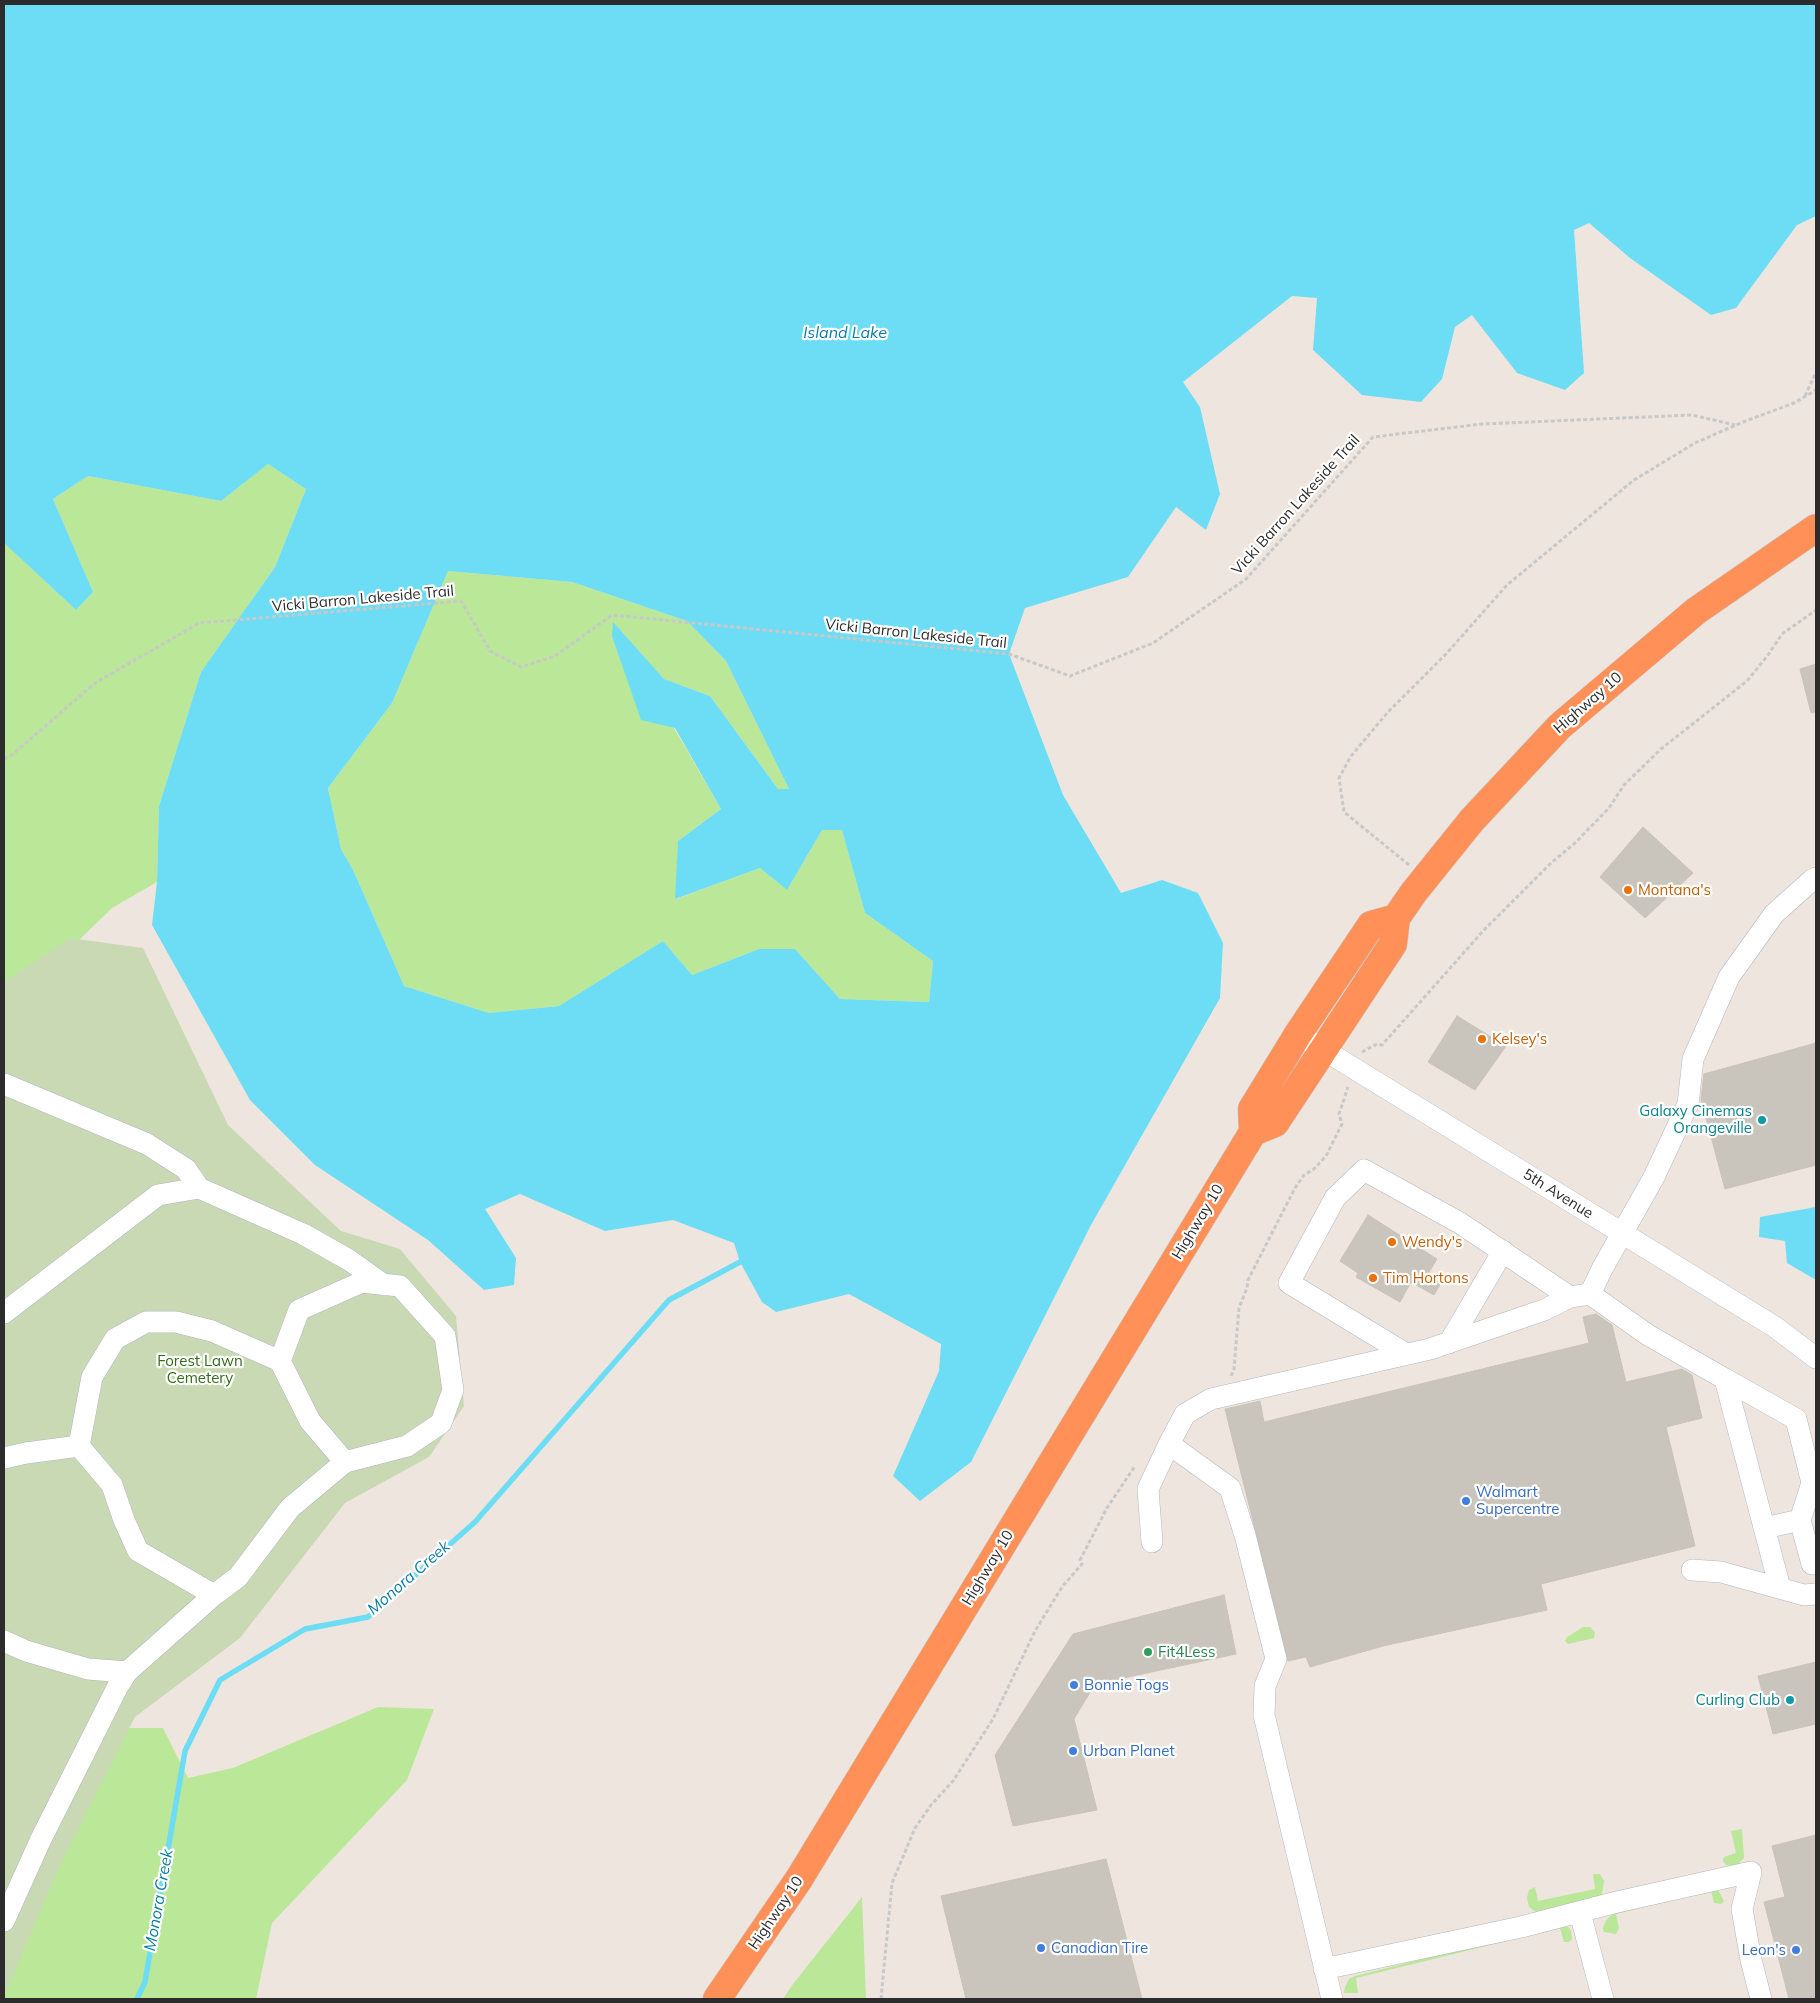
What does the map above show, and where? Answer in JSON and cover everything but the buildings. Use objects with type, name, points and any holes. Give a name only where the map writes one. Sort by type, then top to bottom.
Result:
[{"type":"highway","name":"Highway 10","points":[[717,1999],[798,1879],[1253,1132],[1275,1123],[1393,944],[1396,918],[1425,878],[1472,820],[1560,726],[1696,611],[1816,528]]},
{"type":"highway","points":[[1253,1132],[1252,1109],[1298,1034],[1371,925],[1396,918]]},
{"type":"street","points":[[1152,1542],[1148,1489],[1185,1414],[1211,1399],[1406,1354],[1449,1342],[1544,1310],[1580,1295],[1602,1269],[1654,1177],[1688,1104],[1693,1059],[1729,978],[1774,914],[1816,878]]},
{"type":"street","name":"5th Avenue","points":[[1298,1034],[1775,1327],[1816,1358]]},
{"type":"street","points":[[4,1084],[147,1144],[186,1169],[199,1188],[303,1234],[349,1260],[384,1285]]},
{"type":"street","points":[[1406,1354],[1289,1283],[1335,1198],[1364,1170],[1460,1223],[1502,1251],[1796,1419],[1812,1483],[1800,1520],[1812,1564]]},
{"type":"street","points":[[4,1313],[158,1195],[199,1188]]},
{"type":"street","points":[[1449,1342],[1502,1251]]},
{"type":"street","points":[[4,1922],[41,1839],[118,1686],[127,1672],[214,1595],[238,1577],[290,1508],[345,1462],[407,1446],[440,1423],[453,1390],[445,1336],[400,1286],[362,1282],[299,1310],[280,1361]]},
{"type":"street","points":[[79,1446],[92,1377],[115,1339],[146,1322],[176,1322],[212,1332],[280,1361],[310,1421],[345,1462]]},
{"type":"street","points":[[1725,1380],[1780,1588]]},
{"type":"street","points":[[1170,1444],[1230,1488],[1245,1535],[1276,1658],[1265,1686],[1264,1714],[1332,1999]]},
{"type":"street","points":[[4,1458],[79,1446]]},
{"type":"street","points":[[79,1446],[112,1485],[124,1520],[138,1550],[214,1595]]},
{"type":"street","points":[[1765,1528],[1800,1520]]},
{"type":"street","points":[[1692,1570],[1721,1572],[1804,1595],[1816,1594]]},
{"type":"street","points":[[4,1641],[26,1650],[88,1669],[127,1672]]},
{"type":"street","points":[[1324,1969],[1426,1949],[1750,1872],[1742,1909],[1751,1960],[1761,1999]]},
{"type":"street","points":[[1580,1913],[1603,1999]]},
{"type":"path","points":[[1805,396],[1816,372]]},
{"type":"path","points":[[1425,878],[1344,812],[1339,778],[1351,756],[1388,712],[1446,654],[1507,585],[1634,480],[1694,443],[1794,403],[1816,390]]},
{"type":"path","name":"Vicki Barron Lakeside Trail","points":[[4,759],[12,755],[95,683],[198,624],[462,601],[490,651],[521,667],[555,656],[612,614],[1009,654],[1070,676],[1153,643],[1246,579],[1373,438],[1482,424],[1692,415],[1735,425]]},
{"type":"green space","points":[[268,464],[306,489],[275,567],[201,672],[159,806],[157,882],[112,908],[4,1013],[4,543],[76,610],[93,592],[53,499],[88,476],[221,501]]},
{"type":"green space","points":[[448,571],[572,582],[687,621],[726,661],[789,789],[778,789],[710,696],[664,679],[613,623],[721,809],[678,841],[676,899],[760,868],[787,890],[822,830],[842,830],[865,913],[933,961],[929,1002],[840,999],[795,949],[759,949],[692,975],[663,941],[559,1006],[489,1013],[404,986],[354,872],[341,849],[328,788],[392,703]]},
{"type":"green space","name":"Forest Lawn Cemetery","points":[[70,938],[143,948],[228,1125],[341,1231],[400,1249],[456,1316],[464,1406],[429,1457],[345,1503],[240,1638],[135,1717],[62,1861],[4,1996],[4,982]]},
{"type":"green space","points":[[1583,1627],[1590,1627],[1595,1632],[1594,1638],[1568,1644],[1565,1641],[1567,1637]]},
{"type":"green space","points":[[378,1707],[434,1709],[407,1780],[272,1923],[256,1999],[4,1999],[69,1779],[124,1728],[163,1728],[188,1778],[233,1768]]},
{"type":"green space","points":[[1742,1829],[1744,1858],[1738,1864],[1726,1865],[1723,1861],[1724,1857],[1736,1853],[1731,1831]]},
{"type":"green space","points":[[1593,1874],[1600,1874],[1604,1881],[1602,1895],[1571,1906],[1536,1912],[1529,1907],[1527,1898],[1529,1890],[1535,1887],[1538,1901],[1595,1889]]},
{"type":"green space","points":[[1717,1888],[1724,1901],[1721,1904],[1714,1903],[1711,1891],[1616,1914],[1619,1928],[1616,1934],[1604,1932],[1603,1928],[1606,1920],[1613,1914]]},
{"type":"green space","points":[[862,1897],[866,1999],[783,1999],[793,1984]]},
{"type":"green space","points":[[1558,1925],[1568,1927],[1571,1931],[1572,1939],[1569,1942],[1564,1942],[1560,1928],[1356,1978],[1358,1993],[1344,1993],[1349,1979],[1355,1976]]},
{"type":"water","name":"Island Lake","points":[[4,4],[1816,4],[1816,216],[1797,225],[1736,308],[1711,315],[1630,258],[1589,223],[1574,230],[1584,373],[1565,390],[1517,373],[1472,315],[1455,327],[1442,379],[1421,402],[1362,395],[1313,350],[1317,298],[1292,296],[1183,382],[1200,407],[1220,494],[1206,530],[1176,507],[1128,577],[1025,608],[1009,654],[1063,795],[1121,893],[1162,880],[1198,893],[1223,943],[1220,998],[1091,1225],[971,1462],[920,1501],[893,1476],[939,1371],[941,1344],[849,1294],[776,1312],[762,1302],[740,1262],[734,1243],[673,1220],[605,1231],[520,1194],[485,1209],[516,1258],[514,1285],[484,1290],[428,1240],[315,1165],[250,1100],[152,925],[157,882],[159,806],[201,672],[275,567],[306,489],[268,464],[221,501],[88,476],[53,499],[93,592],[76,610],[4,543]],"holes":[[[448,571],[572,582],[687,621],[726,661],[789,789],[778,789],[710,696],[664,679],[613,622],[612,636],[641,720],[675,728],[721,809],[678,841],[675,899],[760,868],[787,890],[822,830],[842,830],[865,913],[933,961],[929,1002],[840,999],[795,949],[759,949],[692,975],[663,941],[559,1006],[489,1013],[404,986],[354,872],[341,849],[328,788],[392,703]]]},
{"type":"water","points":[[1816,1207],[1816,1280],[1787,1263],[1785,1241],[1759,1237],[1760,1217]]},
{"type":"waterway","name":"Monora Creek","points":[[137,1999],[145,1982],[185,1751],[220,1680],[305,1629],[368,1617],[475,1522],[669,1300],[740,1262]]},
{"type":"place","name":"Montana's","points":[[1628,890]]},
{"type":"place","name":"Kelsey's","points":[[1482,1039]]},
{"type":"place","name":"Galaxy Cinemas Orangeville","points":[[1762,1120]]},
{"type":"place","name":"Wendy's","points":[[1392,1242]]},
{"type":"place","name":"Tim Hortons","points":[[1373,1278]]},
{"type":"place","name":"Walmart Supercentre","points":[[1466,1501]]},
{"type":"place","name":"Fit4Less","points":[[1148,1652]]},
{"type":"place","name":"Bonnie Togs","points":[[1074,1685]]},
{"type":"place","name":"Curling Club","points":[[1790,1700]]},
{"type":"place","name":"Urban Planet","points":[[1073,1751]]},
{"type":"place","name":"Canadian Tire","points":[[1041,1948]]},
{"type":"place","name":"Leon's","points":[[1796,1950]]}]
